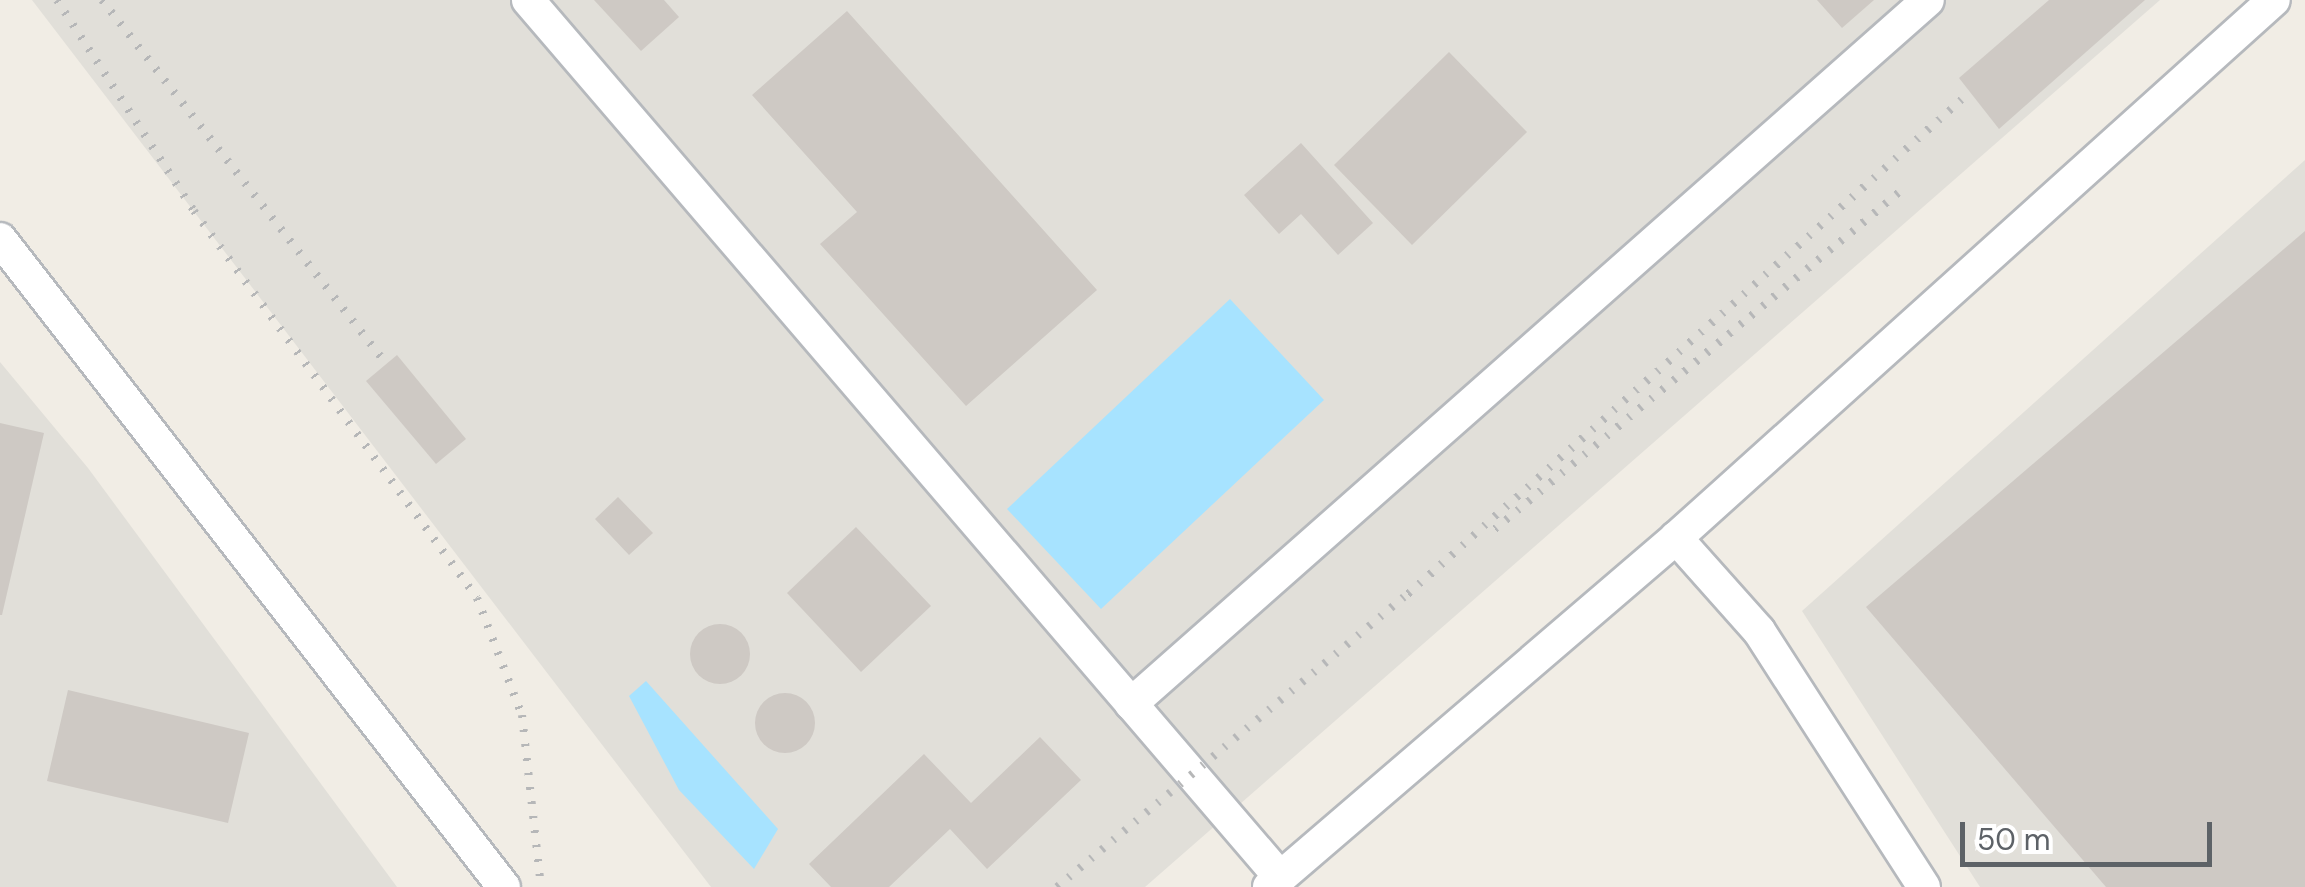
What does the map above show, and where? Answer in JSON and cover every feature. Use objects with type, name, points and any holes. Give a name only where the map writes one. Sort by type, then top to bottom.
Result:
[{"type":"lane","points":[[528,0],[1131,704],[1274,882],[1676,538],[2274,0]]},
{"type":"lane","points":[[1131,704],[1928,0]]},
{"type":"lane","points":[[0,239],[504,887]]},
{"type":"lane","points":[[1676,538],[1759,631],[1924,887]]},
{"type":"shaded area","points":[[32,0],[2160,0],[1145,887],[711,887]]},
{"type":"shaded area","points":[[2305,160],[2305,887],[1980,887],[1802,611]]},
{"type":"shaded area","points":[[0,362],[88,468],[397,887],[0,887]]},
{"type":"water","points":[[1230,299],[1324,400],[1101,609],[1007,509]]},
{"type":"water","points":[[646,681],[778,829],[754,869],[679,790],[629,696]]},
{"type":"building","points":[[594,0],[664,0],[679,17],[641,51]]},
{"type":"building","points":[[1817,0],[1874,0],[1842,28]]},
{"type":"building","points":[[2049,0],[2145,0],[1999,129],[1959,78]]},
{"type":"building","points":[[847,11],[1097,290],[966,406],[820,244],[857,212],[752,95]]},
{"type":"building","points":[[1449,52],[1527,132],[1412,245],[1334,165]]},
{"type":"building","points":[[1301,143],[1373,223],[1338,255],[1301,214],[1279,234],[1244,195]]},
{"type":"building","points":[[2305,231],[2305,887],[2106,887],[1866,607]]},
{"type":"building","points":[[397,355],[466,439],[436,464],[366,381]]},
{"type":"building","points":[[0,423],[44,433],[2,615],[0,615]]},
{"type":"building","points":[[618,497],[653,533],[629,555],[595,519]]},
{"type":"building","points":[[856,527],[931,606],[861,672],[787,593]]},
{"type":"building","points":[[720,624],[741,633],[750,654],[741,675],[720,684],[699,675],[690,654],[699,633]]},
{"type":"building","points":[[68,690],[249,733],[228,823],[47,781]]},
{"type":"building","points":[[785,693],[806,702],[815,723],[806,744],[785,753],[764,744],[755,723],[764,702]]},
{"type":"building","points":[[1040,737],[1081,780],[987,869],[950,829],[889,887],[831,887],[809,864],[924,754],[971,803]]},
{"type":"railway","points":[[57,0],[194,211],[477,598],[522,715],[541,887]]},
{"type":"railway","points":[[102,0],[386,364]]},
{"type":"railway","points":[[1057,887],[1408,594],[1970,92]]},
{"type":"railway","points":[[1495,529],[1902,190]]}]
